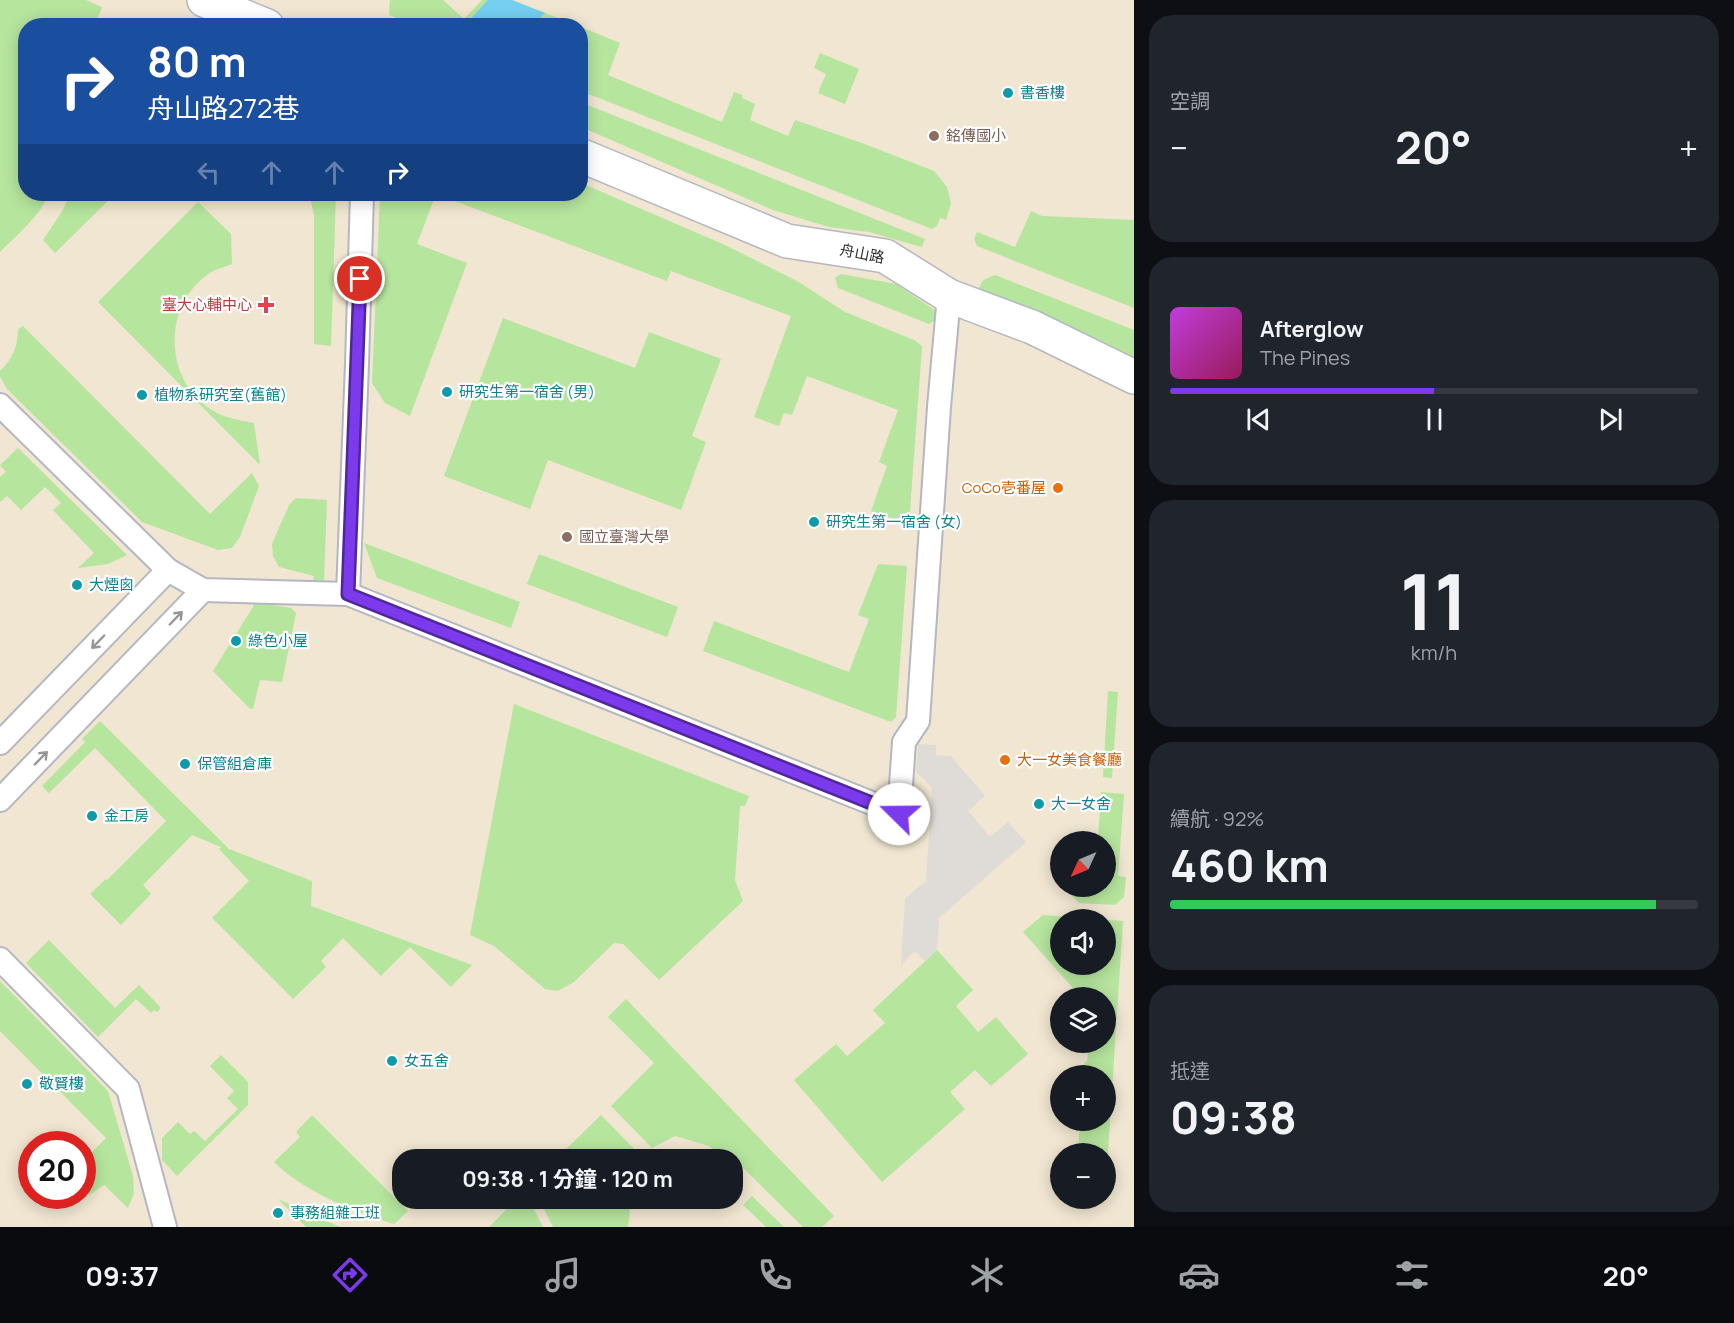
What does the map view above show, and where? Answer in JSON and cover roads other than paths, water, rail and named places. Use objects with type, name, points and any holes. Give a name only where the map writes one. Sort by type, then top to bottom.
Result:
[{"type":"street","points":[[204,0],[248,18]]},
{"type":"street","name":"舟山路","points":[[588,158],[787,241],[885,256],[949,296],[1032,327],[1134,377]]},
{"type":"lane","points":[[348,594],[362,201]]},
{"type":"lane","points":[[0,405],[168,570],[203,590],[348,594],[899,814],[904,742],[918,722],[939,407],[949,296]]},
{"type":"lane","points":[[0,743],[168,570]]},
{"type":"lane","points":[[0,800],[203,590]]},
{"type":"lane","points":[[0,959],[128,1089],[165,1227]]},
{"type":"water","points":[[488,0],[512,0],[545,13],[540,18],[472,18]]},
{"type":"place","name":"書香樓","points":[[1008,93]]},
{"type":"place","name":"銘傳國小","points":[[934,136]]},
{"type":"place","name":"臺大心輔中心","points":[[266,305]]},
{"type":"place","name":"研究生第一宿舍 (男)","points":[[447,392]]},
{"type":"place","name":"植物系研究室(舊館)","points":[[142,395]]},
{"type":"place","name":"CoCo壱番屋","points":[[1058,488]]},
{"type":"place","name":"研究生第一宿舍 (女)","points":[[814,522]]},
{"type":"place","name":"國立臺灣大學","points":[[567,537]]},
{"type":"place","name":"大煙囪","points":[[77,585]]},
{"type":"place","name":"綠色小屋","points":[[236,641]]},
{"type":"place","name":"大一女美食餐廳","points":[[1005,760]]},
{"type":"place","name":"保管組倉庫","points":[[185,764]]},
{"type":"place","name":"大一女舍","points":[[1039,804]]},
{"type":"place","name":"金工房","points":[[92,816]]},
{"type":"place","name":"女五舍","points":[[392,1061]]},
{"type":"place","name":"敬賢樓","points":[[27,1084]]},
{"type":"place","name":"事務組雜工班","points":[[278,1213]]}]
